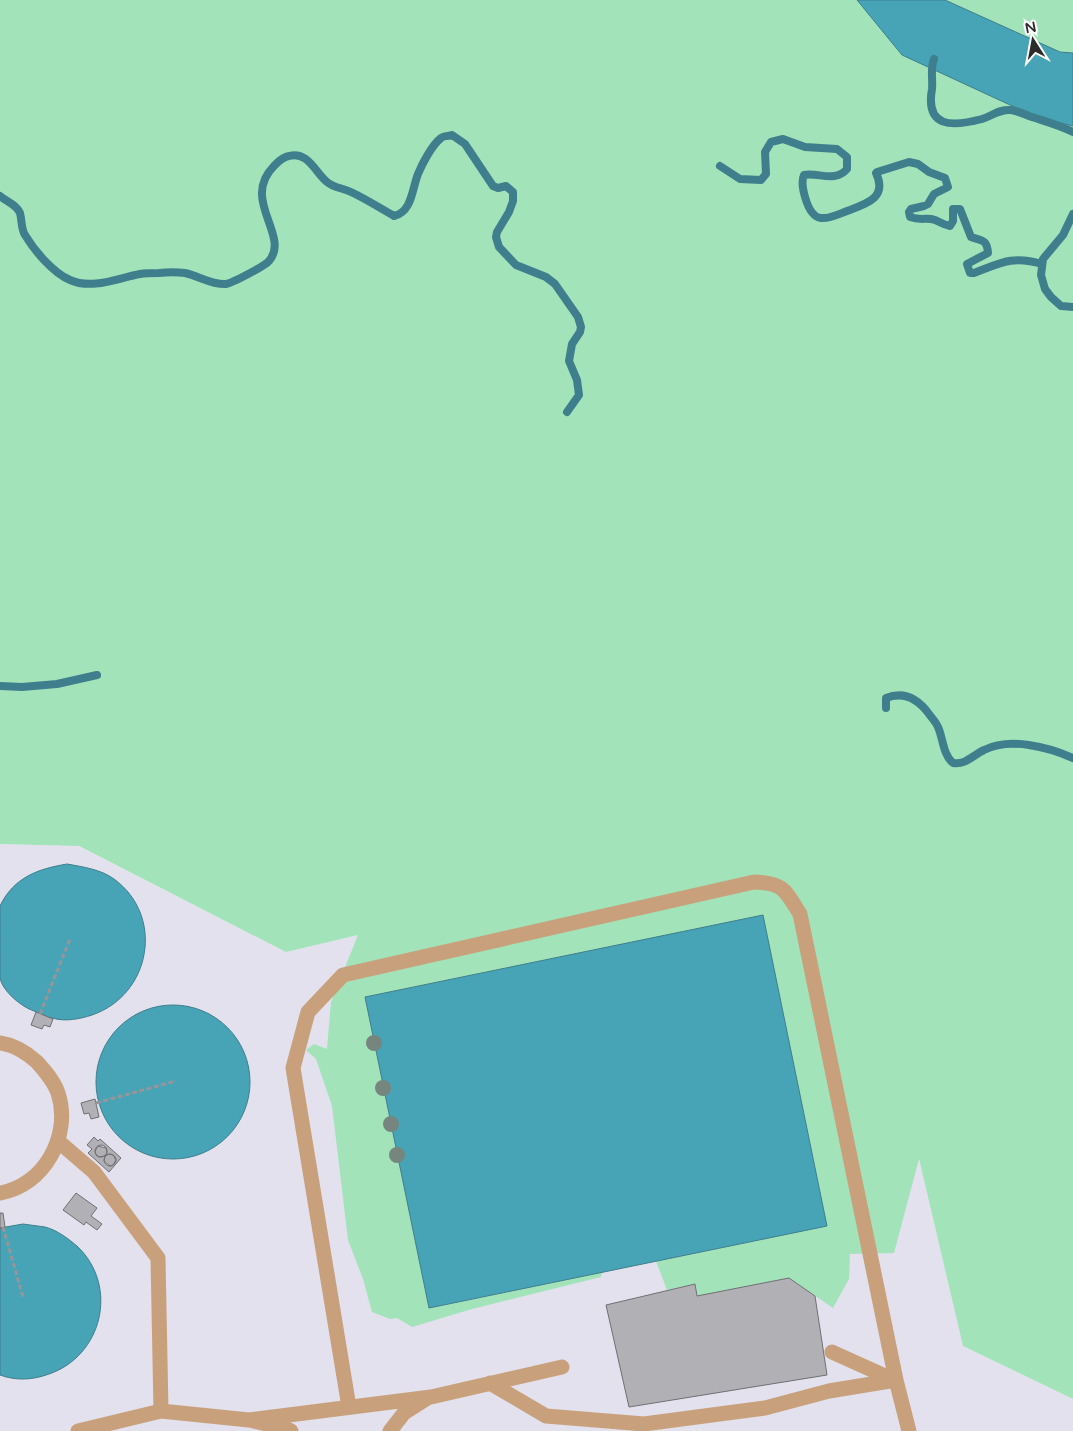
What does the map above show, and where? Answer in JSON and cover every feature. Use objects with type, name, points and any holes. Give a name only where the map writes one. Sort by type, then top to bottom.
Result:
[{"type":"lane","points":[[349,1407],[293,1068],[308,1012],[343,975],[754,882],[771,883],[786,891],[800,914],[895,1380],[909,1431]]},
{"type":"lane","points":[[0,1043],[7,1044],[29,1055],[46,1072],[58,1093],[62,1117],[58,1141],[46,1165],[27,1183],[0,1193]]},
{"type":"lane","points":[[58,1141],[94,1172],[158,1258],[161,1411]]},
{"type":"lane","points":[[832,1352],[895,1380]]},
{"type":"lane","points":[[249,1420],[431,1397],[562,1367]]},
{"type":"lane","points":[[490,1383],[546,1416],[644,1424],[765,1408],[829,1391],[895,1380]]},
{"type":"lane","points":[[390,1431],[404,1413],[431,1397]]},
{"type":"lane","points":[[78,1431],[161,1411],[249,1420],[291,1431]]},
{"type":"path","points":[[40,1014],[70,939]]},
{"type":"path","points":[[96,1103],[176,1081]]},
{"type":"path","points":[[3,1227],[23,1297]]},
{"type":"shaded area","points":[[839,822],[963,1346],[1073,1399],[1073,1431],[0,1431],[0,844],[78,846],[286,952]]},
{"type":"green space","points":[[0,0],[1073,0],[1073,1399],[963,1346],[919,1159],[894,1253],[850,1254],[849,1279],[833,1308],[789,1278],[697,1296],[695,1284],[667,1290],[656,1261],[827,1226],[365,997],[429,1308],[602,1272],[601,1277],[472,1309],[412,1327],[397,1318],[390,1319],[372,1312],[363,1279],[348,1240],[332,1106],[316,1059],[306,1050],[314,1044],[327,1049],[331,1002],[358,935],[286,952],[79,846],[0,844]]},
{"type":"water","points":[[857,0],[945,0],[1060,52],[1073,53],[1073,126],[1036,117],[902,55]]},
{"type":"water","points":[[67,864],[85,867],[114,879],[130,895],[140,913],[145,933],[144,953],[138,973],[128,991],[112,1005],[92,1015],[67,1020],[48,1017],[29,1009],[9,994],[2,983],[0,978],[0,906],[12,888],[20,881],[37,872]]},
{"type":"water","points":[[763,915],[827,1226],[429,1308],[365,997]]},
{"type":"water","points":[[173,1005],[188,1006],[203,1011],[228,1027],[244,1052],[249,1067],[249,1097],[244,1112],[228,1137],[203,1153],[188,1158],[173,1159],[158,1158],[143,1153],[118,1137],[102,1112],[97,1097],[96,1082],[97,1067],[102,1052],[118,1027],[143,1011],[158,1006]]},
{"type":"water","points":[[23,1224],[49,1228],[63,1235],[78,1247],[91,1263],[98,1281],[101,1300],[99,1319],[92,1336],[82,1352],[67,1365],[49,1374],[37,1378],[24,1379],[0,1375],[0,1228]]},
{"type":"building","points":[[36,1012],[53,1019],[50,1027],[44,1025],[42,1029],[31,1025]]},
{"type":"building","points":[[95,1099],[99,1117],[91,1119],[89,1113],[84,1114],[81,1103]]},
{"type":"building","points":[[94,1137],[98,1141],[100,1139],[121,1158],[109,1172],[88,1153],[92,1149],[87,1145]],"holes":[[[98,1146],[106,1148],[107,1153],[105,1156],[99,1157],[95,1151]],[[113,1155],[116,1160],[110,1166],[104,1161],[105,1156]]]},
{"type":"building","points":[[101,1145],[107,1151],[101,1157],[95,1151]]},
{"type":"building","points":[[108,1154],[112,1154],[116,1160],[112,1166],[108,1166],[104,1162],[104,1158]]},
{"type":"building","points":[[76,1193],[97,1208],[91,1216],[102,1224],[97,1230],[86,1222],[84,1225],[63,1210]]},
{"type":"building","points":[[0,1213],[3,1213],[5,1227],[0,1228]]},
{"type":"building","points":[[789,1278],[815,1296],[827,1375],[629,1407],[606,1305],[695,1284],[697,1296]]},
{"type":"waterway","points":[[934,59],[932,66],[931,102],[937,118],[943,122],[971,122],[1011,110],[1073,132]]},
{"type":"waterway","points":[[0,196],[19,210],[24,233],[39,254],[51,267],[70,280],[78,283],[96,284],[142,274],[176,272],[226,284],[235,281],[269,261],[274,251],[274,240],[263,204],[262,192],[265,179],[274,166],[282,159],[296,155],[306,159],[330,184],[357,195],[394,216],[400,214],[408,205],[418,174],[431,150],[442,137],[452,135],[465,144],[493,186],[498,188],[506,186],[513,192],[513,201],[509,212],[497,232],[496,237],[499,247],[516,265],[546,277],[555,284],[578,317],[581,327],[580,332],[572,344],[569,361],[577,380],[579,395],[567,412]]},
{"type":"waterway","points":[[720,166],[740,179],[761,180],[766,174],[765,152],[771,142],[783,139],[805,147],[837,149],[847,157],[847,169],[842,173],[832,176],[804,175],[803,180],[804,194],[810,210],[818,217],[824,218],[861,206],[873,199],[879,188],[877,172],[909,162],[918,164],[929,172],[945,178],[948,187],[934,194],[928,204],[911,209],[909,212],[910,217],[932,219],[950,226],[953,221],[953,209],[960,209],[971,237],[983,241],[988,253],[967,264],[970,273],[1007,261],[1023,260],[1042,264]]},
{"type":"waterway","points":[[1073,214],[1063,235],[1043,259],[1041,275],[1045,289],[1051,297],[1061,306],[1073,307]]},
{"type":"waterway","points":[[0,686],[22,687],[57,684],[97,675]]},
{"type":"waterway","points":[[886,708],[886,698],[899,695],[910,698],[920,704],[937,725],[945,751],[953,763],[962,763],[984,750],[1005,744],[1041,747],[1073,758]]}]
